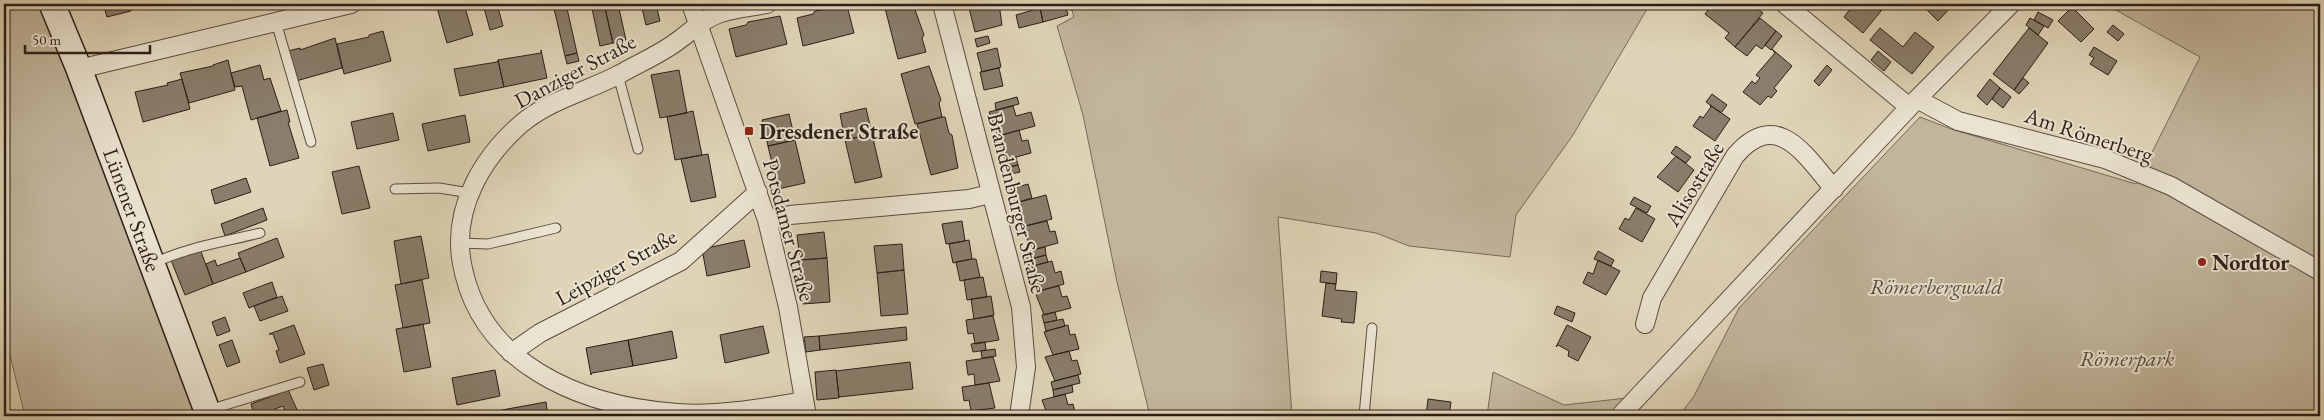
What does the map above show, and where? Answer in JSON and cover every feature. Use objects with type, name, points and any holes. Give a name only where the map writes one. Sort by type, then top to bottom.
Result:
[{"type":"main road","name":"Lünener Straße","points":[[52,4],[79,68],[208,413]]},
{"type":"street","points":[[79,68],[351,4]]},
{"type":"street","name":"Potsdamer Straße","points":[[691,4],[767,220],[788,307],[806,409]]},
{"type":"street","name":"Danziger Straße","points":[[767,4],[721,13],[699,23],[678,41],[618,75],[550,106],[523,122],[501,143],[482,168],[470,193],[462,222],[459,243],[465,281],[477,310],[511,353],[530,369],[564,386],[634,407],[678,413],[806,409]]},
{"type":"street","name":"Brandenburger Straße","points":[[942,4],[1020,307],[1025,336],[1026,367],[1019,416]]},
{"type":"street","points":[[1785,4],[1913,103]]},
{"type":"street","points":[[1620,416],[1913,103],[2011,4]]},
{"type":"street","name":"Am Römerberg","points":[[1913,103],[1958,121],[2105,159],[2171,186],[2320,272]]},
{"type":"street","name":"Alisostraße","points":[[1645,324],[1652,298],[1735,156],[1756,136],[1771,134],[1785,137],[1796,145],[1834,188]]},
{"type":"street","name":"Leipziger Straße","points":[[511,353],[540,333],[681,260],[758,192]]},
{"type":"street","points":[[767,220],[790,216],[952,201],[990,194]]},
{"type":"lane","points":[[276,22],[311,142]]},
{"type":"lane","points":[[618,75],[638,149]]},
{"type":"lane","points":[[395,189],[439,188],[470,193]]},
{"type":"lane","points":[[459,243],[488,244],[556,228]]},
{"type":"lane","points":[[152,264],[173,254],[260,233]]},
{"type":"lane","points":[[1364,416],[1372,328]]},
{"type":"lane","points":[[208,413],[300,382]]},
{"type":"green space","points":[[4,4],[38,4],[62,59],[196,416],[25,416],[4,331]]},
{"type":"green space","points":[[1070,4],[1650,4],[1573,135],[1516,215],[1510,257],[1409,246],[1376,233],[1278,217],[1292,416],[1150,416],[1117,282],[1083,115],[1057,26],[1074,17]]},
{"type":"green space","name":"Römerbergwald","points":[[2105,4],[2320,4],[2320,416],[1679,416],[1694,396],[1739,308],[1920,117],[1951,129],[2136,184],[2200,57]]},
{"type":"green space","points":[[1493,372],[1564,405],[1627,398],[1606,416],[1487,416]]},
{"type":"building","points":[[103,4],[129,4],[131,11],[107,17]]},
{"type":"building","points":[[436,4],[464,4],[473,35],[447,43]]},
{"type":"building","points":[[483,4],[497,4],[503,26],[490,30]]},
{"type":"building","points":[[553,4],[566,4],[577,53],[565,56]]},
{"type":"building","points":[[591,4],[604,4],[613,43],[600,46]]},
{"type":"building","points":[[604,4],[618,4],[626,40],[613,43]]},
{"type":"building","points":[[641,4],[656,4],[660,21],[646,25]]},
{"type":"building","points":[[902,4],[913,4],[924,35],[922,38],[926,52],[898,59],[885,8]]},
{"type":"building","points":[[968,4],[999,4],[1002,25],[975,32]]},
{"type":"building","points":[[1065,4],[1068,15],[1043,22],[1040,8]]},
{"type":"building","points":[[1713,4],[1751,4],[1763,13],[1735,47],[1725,38],[1729,33],[1705,14]]},
{"type":"building","points":[[1854,4],[1873,4],[1881,11],[1863,33],[1844,17]]},
{"type":"building","points":[[1873,4],[1887,4],[1881,11]]},
{"type":"building","points":[[1927,4],[1954,4],[1938,21],[1924,7]]},
{"type":"building","points":[[847,6],[854,33],[803,46],[797,18],[813,14],[815,11]]},
{"type":"building","points":[[2072,7],[2094,29],[2081,42],[2058,21]]},
{"type":"building","points":[[1040,8],[1043,22],[1019,28],[1016,15]]},
{"type":"building","points":[[2038,12],[2053,20],[2048,28],[2034,20]]},
{"type":"building","points":[[780,16],[787,44],[736,57],[729,29],[746,25],[748,22]]},
{"type":"building","points":[[1760,18],[1776,31],[1762,49],[1756,45],[1747,56],[1735,47]]},
{"type":"building","points":[[2030,18],[2044,26],[2038,35],[2026,25]]},
{"type":"building","points":[[2113,25],[2124,34],[2118,41],[2107,32]]},
{"type":"building","points":[[1880,28],[1903,47],[1915,32],[1934,47],[1912,74],[1870,40]]},
{"type":"building","points":[[2029,28],[2048,43],[2014,90],[1993,74]]},
{"type":"building","points":[[383,31],[391,61],[344,74],[337,44],[369,37],[369,35]]},
{"type":"building","points":[[1776,31],[1782,36],[1771,50],[1765,45]]},
{"type":"building","points":[[988,36],[990,43],[977,47],[975,39]]},
{"type":"building","points":[[335,38],[342,68],[296,81],[288,51],[300,48],[300,50]]},
{"type":"building","points":[[2094,47],[2117,61],[2108,75],[2090,64],[2094,58],[2089,55]]},
{"type":"building","points":[[997,48],[1001,67],[982,72],[977,53]]},
{"type":"building","points":[[1772,49],[1792,66],[1774,88],[1777,91],[1771,98],[1768,96],[1760,105],[1743,92],[1752,81],[1755,84],[1760,78],[1756,75],[1775,53]]},
{"type":"building","points":[[541,50],[547,78],[504,87],[498,60],[541,53]]},
{"type":"building","points":[[1878,51],[1891,62],[1884,71],[1871,60]]},
{"type":"building","points":[[577,53],[579,61],[567,64],[565,56]]},
{"type":"building","points":[[228,60],[235,90],[189,103],[180,73],[213,66]]},
{"type":"building","points":[[498,60],[504,87],[460,96],[454,69],[497,62]]},
{"type":"building","points":[[260,65],[264,80],[270,78],[281,111],[251,120],[242,86],[235,87],[231,73]]},
{"type":"building","points":[[1827,65],[1832,70],[1819,86],[1814,81]]},
{"type":"building","points":[[929,66],[941,100],[939,103],[942,117],[915,124],[901,74]]},
{"type":"building","points":[[999,68],[1003,86],[984,90],[980,72]]},
{"type":"building","points":[[679,70],[687,113],[660,118],[651,75]]},
{"type":"building","points":[[2023,78],[2029,83],[2019,94],[2014,90]]},
{"type":"building","points":[[182,79],[190,109],[143,122],[135,92],[168,85],[167,83]]},
{"type":"building","points":[[1990,79],[2000,88],[1987,105],[1977,96]]},
{"type":"building","points":[[2000,88],[2011,97],[2003,108],[1992,99]]},
{"type":"building","points":[[1712,94],[1727,105],[1721,113],[1706,102]]},
{"type":"building","points":[[1017,97],[1019,104],[996,110],[995,103]]},
{"type":"building","points":[[1710,105],[1730,119],[1715,141],[1693,126],[1700,116],[1703,118],[1711,107]]},
{"type":"building","points":[[1013,106],[1016,116],[1031,112],[1035,126],[998,136],[989,112]]},
{"type":"building","points":[[866,108],[872,134],[845,140],[840,114]]},
{"type":"building","points":[[287,110],[290,122],[288,122],[299,158],[270,166],[257,118]]},
{"type":"building","points":[[693,111],[702,155],[675,160],[667,117]]},
{"type":"building","points":[[393,113],[399,140],[357,149],[351,122]]},
{"type":"building","points":[[789,114],[795,140],[768,146],[762,120]]},
{"type":"building","points":[[465,115],[470,142],[428,151],[422,124]]},
{"type":"building","points":[[945,117],[949,133],[952,135],[958,168],[931,175],[917,124]]},
{"type":"building","points":[[1019,130],[1022,141],[1028,140],[1031,153],[1005,160],[996,137]]},
{"type":"building","points":[[872,134],[882,177],[855,183],[845,140]]},
{"type":"building","points":[[795,140],[805,183],[778,189],[768,146]]},
{"type":"building","points":[[1676,146],[1691,157],[1686,163],[1671,153]]},
{"type":"building","points":[[708,154],[716,197],[691,202],[681,159]]},
{"type":"building","points":[[1676,156],[1694,170],[1678,192],[1657,177]]},
{"type":"building","points":[[1016,157],[1018,165],[1005,168],[1003,161]]},
{"type":"building","points":[[1018,165],[1020,172],[1007,175],[1005,168]]},
{"type":"building","points":[[359,166],[370,208],[342,214],[332,172]]},
{"type":"building","points":[[246,178],[251,192],[215,204],[211,190]]},
{"type":"building","points":[[1028,184],[1032,198],[1015,203],[1011,189]]},
{"type":"building","points":[[1046,195],[1052,219],[1025,226],[1016,203]]},
{"type":"building","points":[[1634,197],[1651,206],[1647,213],[1630,204]]},
{"type":"building","points":[[263,208],[267,220],[225,236],[221,224]]},
{"type":"building","points":[[1636,208],[1655,219],[1642,242],[1619,229],[1625,218],[1629,220]]},
{"type":"building","points":[[962,221],[965,241],[946,244],[942,224]]},
{"type":"building","points":[[1047,221],[1050,232],[1055,231],[1058,243],[1032,250],[1022,227]]},
{"type":"building","points":[[824,232],[827,258],[800,260],[797,235]]},
{"type":"building","points":[[421,236],[429,278],[401,284],[394,241]]},
{"type":"building","points":[[277,238],[284,257],[246,272],[238,253]]},
{"type":"building","points":[[744,240],[750,267],[707,276],[702,249]]},
{"type":"building","points":[[969,240],[972,259],[953,263],[949,244]]},
{"type":"building","points":[[902,244],[904,270],[877,273],[874,246]]},
{"type":"building","points":[[1045,247],[1046,255],[1027,260],[1025,252]]},
{"type":"building","points":[[200,249],[213,284],[185,295],[171,260]]},
{"type":"building","points":[[1598,251],[1614,260],[1611,266],[1594,259]]},
{"type":"building","points":[[1046,255],[1048,262],[1029,267],[1027,260]]},
{"type":"building","points":[[240,258],[246,272],[213,284],[206,264],[215,260],[217,266]]},
{"type":"building","points":[[827,258],[830,302],[803,304],[800,260]]},
{"type":"building","points":[[976,259],[980,277],[960,281],[956,262]]},
{"type":"building","points":[[1598,260],[1620,271],[1606,295],[1583,283],[1588,272],[1593,274]]},
{"type":"building","points":[[1052,261],[1055,273],[1061,271],[1064,284],[1038,291],[1029,267]]},
{"type":"building","points":[[904,270],[908,314],[881,316],[877,273]]},
{"type":"building","points":[[1321,271],[1337,273],[1336,284],[1320,282]]},
{"type":"building","points":[[983,277],[987,297],[967,300],[964,280]]},
{"type":"building","points":[[422,280],[430,323],[403,328],[395,285]]},
{"type":"building","points":[[272,282],[277,297],[249,308],[243,293]]},
{"type":"building","points":[[1326,283],[1336,284],[1335,290],[1357,292],[1354,323],[1341,322],[1342,319],[1322,316]]},
{"type":"building","points":[[1059,286],[1062,297],[1067,296],[1071,308],[1044,315],[1035,292]]},
{"type":"building","points":[[282,296],[288,311],[260,321],[254,306]]},
{"type":"building","points":[[991,296],[994,315],[974,319],[971,299]]},
{"type":"building","points":[[1557,306],[1575,313],[1572,322],[1554,314]]},
{"type":"building","points":[[1055,312],[1057,320],[1044,323],[1042,315]]},
{"type":"building","points":[[993,316],[999,340],[975,344],[973,333],[968,334],[966,320]]},
{"type":"building","points":[[225,317],[230,331],[217,336],[212,322]]},
{"type":"building","points":[[1063,319],[1065,326],[1046,331],[1044,323]]},
{"type":"building","points":[[423,324],[431,367],[404,372],[396,329]]},
{"type":"building","points":[[294,325],[305,354],[280,363],[276,351],[279,350],[273,334],[269,334]]},
{"type":"building","points":[[1068,325],[1070,335],[1075,334],[1079,349],[1053,355],[1044,332]]},
{"type":"building","points":[[1567,325],[1591,337],[1578,361],[1568,356],[1569,351],[1558,345],[1556,347]]},
{"type":"building","points":[[763,326],[769,353],[725,363],[720,335]]},
{"type":"building","points":[[906,327],[907,340],[820,350],[819,336]]},
{"type":"building","points":[[672,331],[677,358],[633,366],[628,340]]},
{"type":"building","points":[[819,336],[820,350],[806,352],[804,337]]},
{"type":"building","points":[[232,340],[240,362],[227,367],[219,345]]},
{"type":"building","points":[[628,340],[633,366],[592,373],[591,375],[586,348]]},
{"type":"building","points":[[985,342],[986,350],[973,352],[971,344]]},
{"type":"building","points":[[995,349],[996,356],[982,358],[981,351]]},
{"type":"building","points":[[1069,351],[1072,361],[1077,360],[1081,374],[1055,381],[1045,357]]},
{"type":"building","points":[[993,357],[1000,381],[975,385],[974,374],[968,375],[966,361]]},
{"type":"building","points":[[910,362],[913,389],[839,397],[836,371]]},
{"type":"building","points":[[323,364],[329,385],[314,390],[307,368]]},
{"type":"building","points":[[495,370],[500,396],[457,405],[452,378]]},
{"type":"building","points":[[836,370],[839,398],[817,400],[815,372]]},
{"type":"building","points":[[1078,375],[1080,383],[1053,390],[1051,382]]},
{"type":"building","points":[[989,383],[995,408],[971,411],[969,400],[964,401],[962,387]]},
{"type":"building","points":[[1072,385],[1073,392],[1054,397],[1053,390]]},
{"type":"building","points":[[288,390],[300,416],[287,415],[283,406],[275,409],[278,416],[250,416],[254,414],[251,404]]},
{"type":"building","points":[[1065,394],[1068,405],[1073,404],[1076,416],[1048,416],[1042,400]]},
{"type":"building","points":[[1428,399],[1451,402],[1449,416],[1426,416]]},
{"type":"building","points":[[546,402],[548,416],[504,416],[502,410]]},
{"type":"building","points":[[981,410],[982,416],[954,416],[954,414]]},
{"type":"building","points":[[915,411],[916,416],[872,416]]},
{"type":"place","name":"Dresdener Straße","points":[[749,131]]},
{"type":"place","name":"Nordtor","points":[[2202,262]]},
{"type":"park label","name":"Römerpark","points":[[2127,358]]}]
